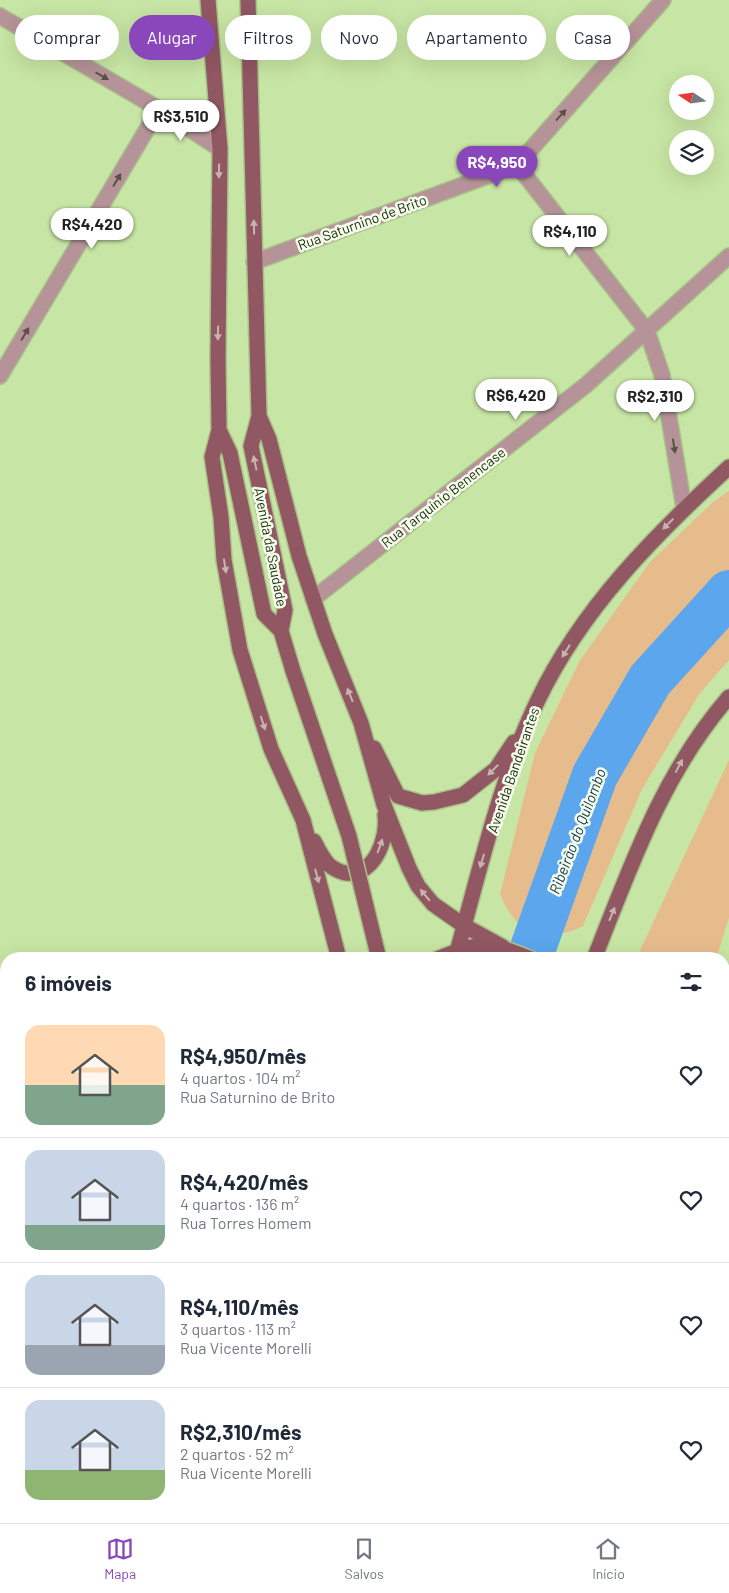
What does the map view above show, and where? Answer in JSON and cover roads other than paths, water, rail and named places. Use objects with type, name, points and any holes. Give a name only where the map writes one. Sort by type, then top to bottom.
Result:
[{"type":"main road","name":"Avenida da Saudade","points":[[208,0],[220,149],[219,430],[230,453],[264,614],[281,631]]},
{"type":"main road","name":"Avenida da Saudade","points":[[248,0],[259,416],[251,446],[285,610],[281,631]]},
{"type":"main road","points":[[259,416],[269,439],[299,556],[325,634],[361,723],[398,796],[422,803],[463,795],[496,768],[506,755],[538,700]]},
{"type":"main road","points":[[219,430],[212,457],[221,517],[224,560],[240,650],[271,749],[303,820],[320,854],[329,865],[339,871],[357,873],[373,861],[381,844],[386,822],[384,805]]},
{"type":"main road","name":"Avenida Bandeirantes","points":[[457,952],[507,779],[538,700],[565,652],[602,598],[630,564],[684,508],[729,468]]},
{"type":"main road","points":[[281,631],[348,836],[377,952]]},
{"type":"main road","points":[[597,952],[650,820],[684,758],[729,697]]},
{"type":"main road","points":[[361,723],[384,805],[418,886],[433,904],[463,926],[514,952]]},
{"type":"main road","points":[[303,820],[337,952]]},
{"type":"main road","points":[[463,952],[479,945],[509,950]]},
{"type":"street","name":"Rua Saturnino de Brito","points":[[254,262],[517,165],[663,0]]},
{"type":"street","points":[[0,16],[159,109],[220,149]]},
{"type":"street","points":[[0,376],[159,109]]},
{"type":"street","points":[[517,165],[646,331],[662,375],[684,508]]},
{"type":"street","name":"Rua Tarquínio Benencase","points":[[313,599],[586,385],[729,256]]},
{"type":"waterway","name":"Ribeirão do Quilombo","points":[[532,952],[595,775],[650,680],[729,593]]}]
